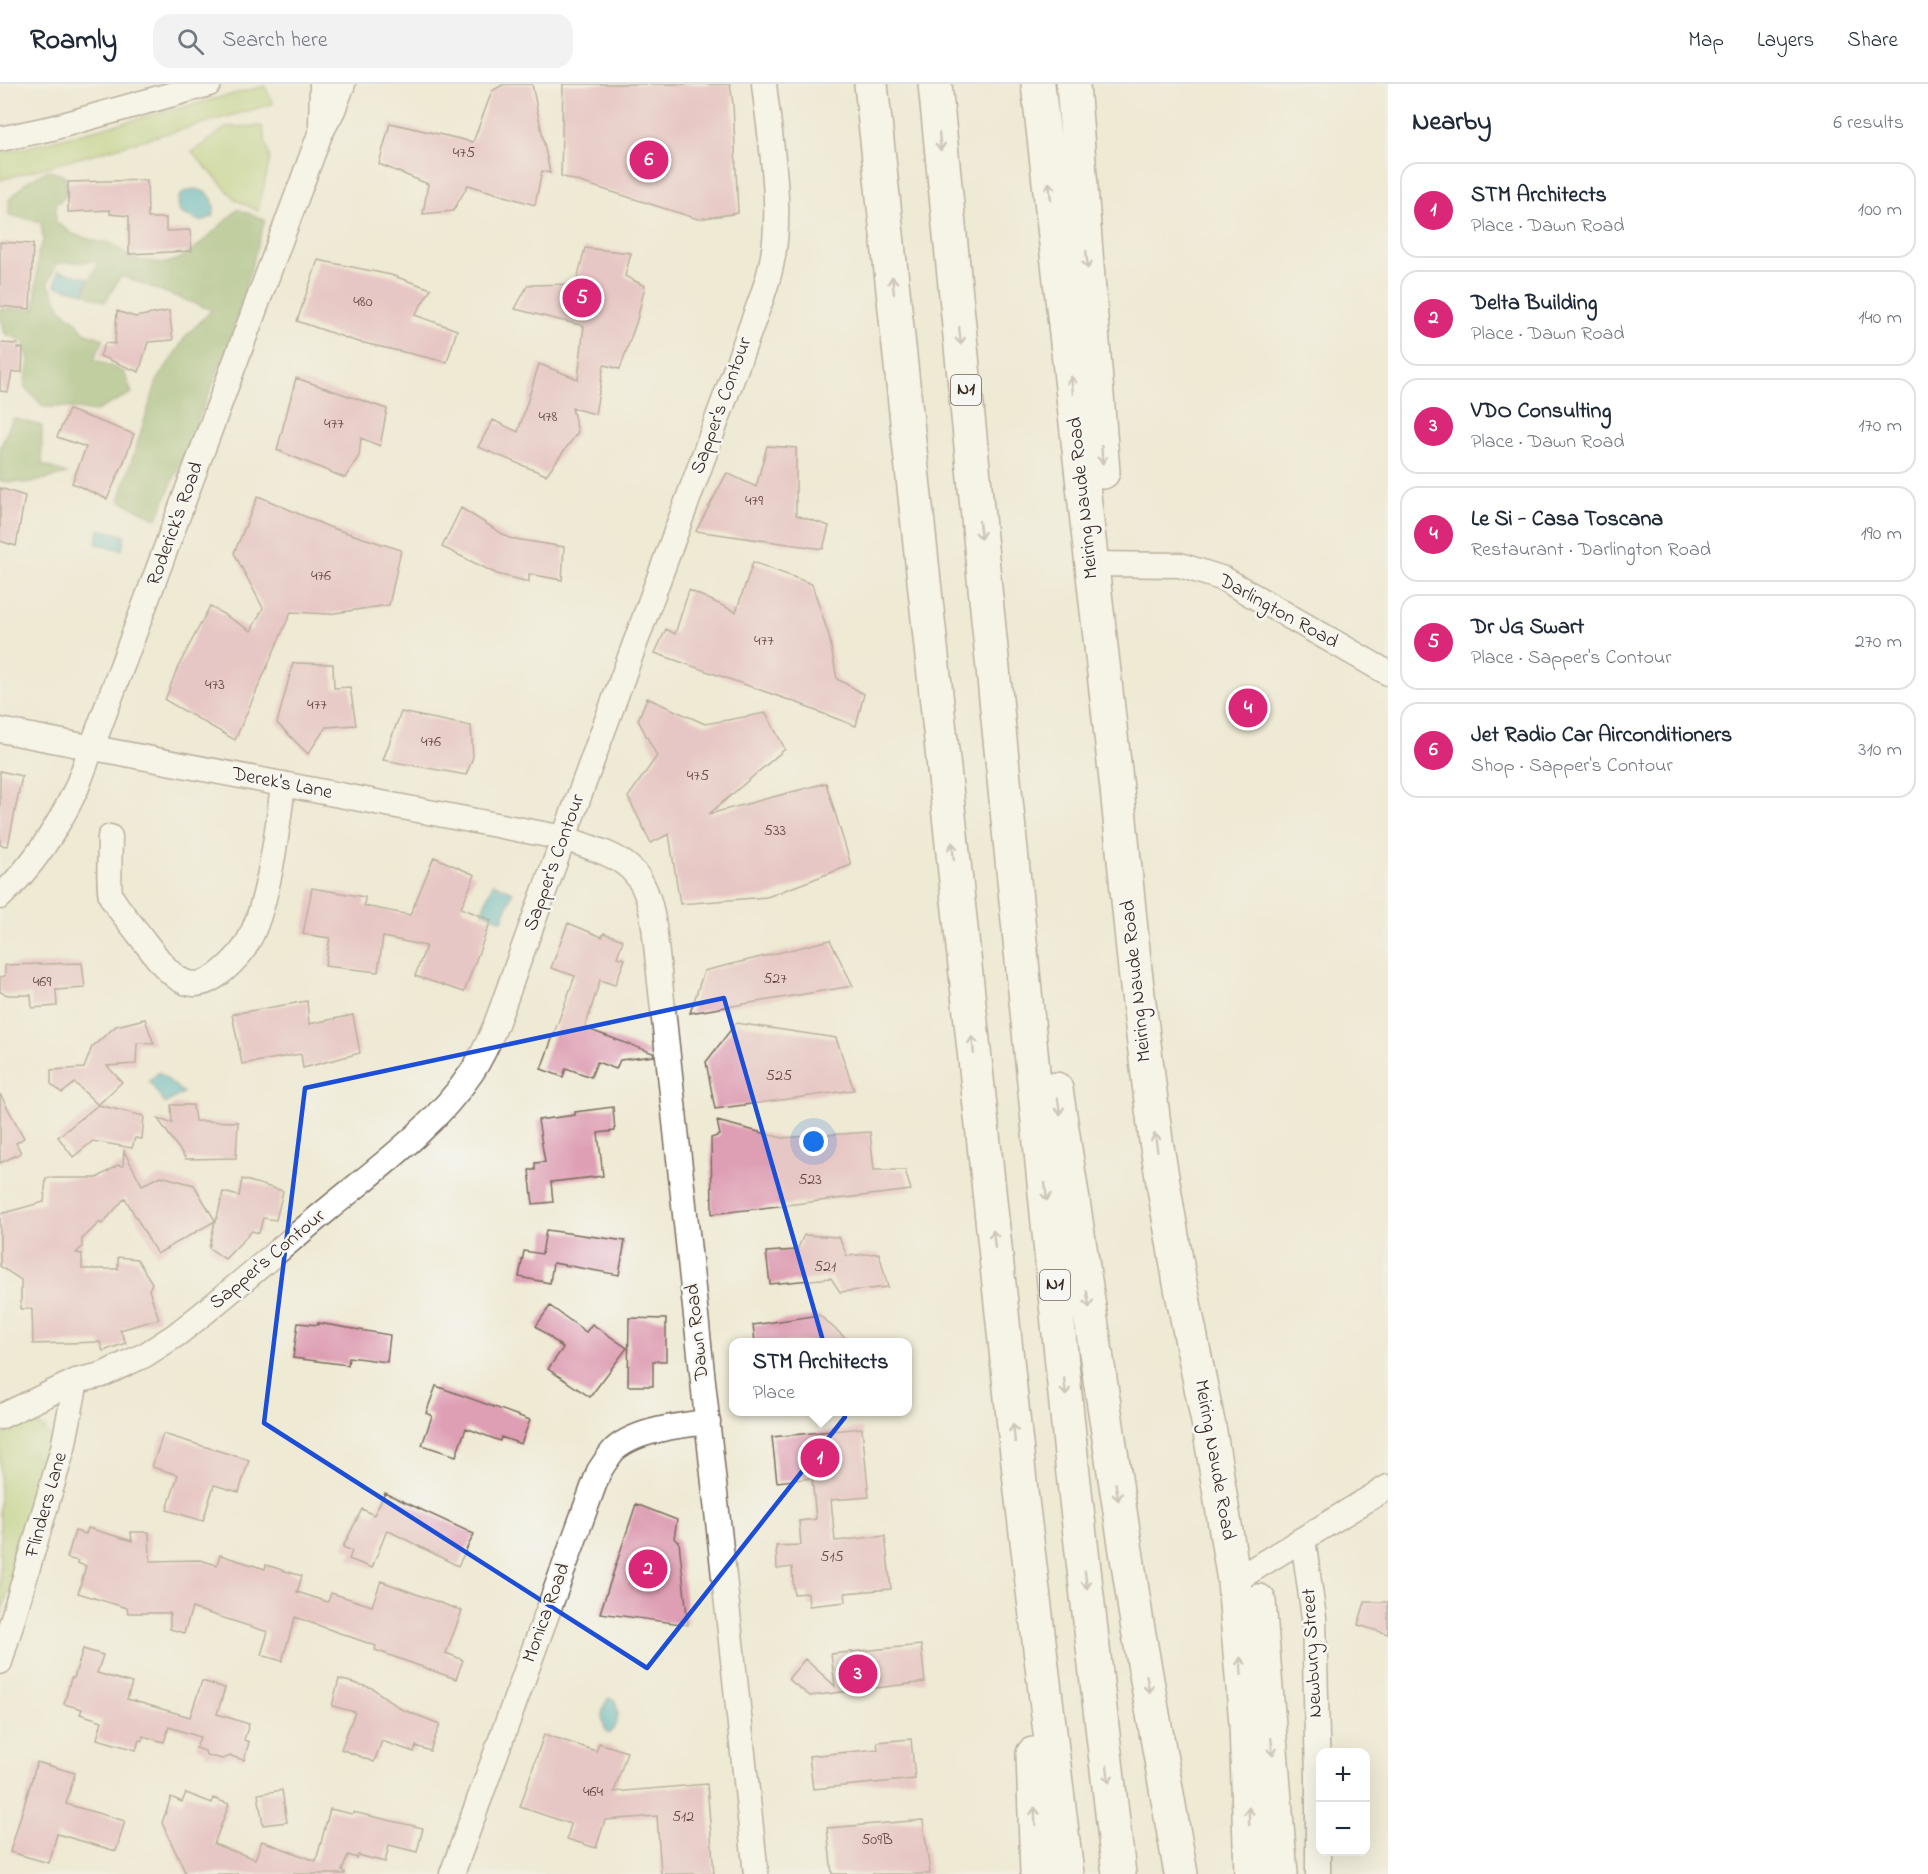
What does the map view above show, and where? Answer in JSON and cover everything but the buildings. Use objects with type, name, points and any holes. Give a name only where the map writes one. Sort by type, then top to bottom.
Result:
[{"type":"main road","points":[[871,84],[1020,1491],[1067,1874]]},
{"type":"main road","name":"N1","points":[[934,84],[997,695],[1072,1465],[1119,1874]]},
{"type":"main road","name":"Meiring Naude Road","points":[[1038,84],[1101,564]]},
{"type":"main road","name":"Meiring Naude Road","points":[[1072,84],[1101,564],[1135,970],[1156,1141],[1180,1283],[1210,1432],[1244,1575],[1276,1792],[1281,1874]]},
{"type":"main road","points":[[997,695],[1137,1623],[1181,1874]]},
{"type":"main road","points":[[1020,1491],[1033,1738],[1037,1874]]},
{"type":"main road","name":"Meiring Naude Road","points":[[1244,1575],[1251,1874]]},
{"type":"street","points":[[0,139],[52,128],[209,84]]},
{"type":"street","name":"Roderick's Road","points":[[320,134],[322,84]]},
{"type":"street","name":"Roderick's Road","points":[[0,897],[34,858],[63,816],[93,749],[320,134],[343,84]]},
{"type":"street","name":"Sapper's Contour","points":[[0,1417],[76,1381],[102,1375],[125,1365],[176,1335],[382,1166],[436,1115],[473,1069],[492,1032],[762,297],[772,261],[776,234],[775,198],[764,84]]},
{"type":"street","name":"Darlington Road","points":[[1101,564],[1180,565],[1224,579],[1388,673]]},
{"type":"street","name":"Derek's Lane","points":[[0,730],[564,838]]},
{"type":"street","points":[[110,837],[110,896],[166,969],[179,981],[189,984],[204,983],[240,954],[256,925],[268,880],[283,784]]},
{"type":"street","name":"Dawn Road","points":[[564,838],[619,859],[634,871],[650,902],[756,1874]]},
{"type":"street","name":"Flinders Lane","points":[[0,1662],[63,1448],[76,1381]]},
{"type":"street","name":"Monica Road","points":[[452,1874],[599,1471],[614,1450],[627,1441],[643,1434],[708,1422]]},
{"type":"street","points":[[1244,1575],[1388,1487]]},
{"type":"street","name":"Newbury Street","points":[[1303,1539],[1314,1618],[1318,1874]]},
{"type":"highlighted area","points":[[724,998],[845,1417],[647,1668],[264,1423],[305,1088]]},
{"type":"green space","points":[[265,86],[273,104],[0,180],[0,154]]},
{"type":"green space","points":[[262,126],[270,160],[258,211],[236,200],[192,152],[227,127]]},
{"type":"green space","points":[[48,170],[65,176],[68,195],[56,204],[56,222],[73,234],[98,242],[109,242],[135,260],[167,263],[179,259],[199,245],[238,209],[265,220],[228,348],[157,519],[119,500],[157,381],[186,336],[212,310],[121,276],[105,302],[84,293],[98,261],[57,263],[48,283],[62,310],[76,321],[84,332],[104,339],[94,359],[124,372],[132,393],[94,412],[64,407],[44,407],[24,387],[29,360],[23,341],[5,334],[0,309],[35,309],[38,253],[43,241],[41,222],[9,215],[9,200],[26,182]]},
{"type":"green space","points":[[13,418],[42,426],[42,464],[67,474],[30,483],[0,481],[0,448]]},
{"type":"green space","points":[[31,1422],[47,1431],[53,1448],[0,1618],[0,1434]]},
{"type":"water","points":[[195,189],[208,194],[213,201],[213,216],[202,222],[180,213],[178,200],[180,196]]},
{"type":"water","points":[[58,271],[88,278],[84,293],[55,286]]},
{"type":"water","points":[[99,529],[125,535],[122,550],[96,544]]},
{"type":"water","points":[[493,883],[513,892],[502,921],[482,911]]},
{"type":"water","points":[[159,1072],[183,1093],[165,1104],[149,1081]]},
{"type":"water","points":[[609,1698],[615,1700],[618,1713],[617,1722],[610,1733],[606,1731],[602,1714]]},
{"type":"place","name":"Jet Radio Car Airconditioners","points":[[649,160]]},
{"type":"place","name":"Dr JG Swart","points":[[582,298]]},
{"type":"place","name":"Le Si - Casa Toscana","points":[[1248,708]]},
{"type":"place","name":"STM Architects","points":[[820,1458]]},
{"type":"place","name":"Delta Building","points":[[648,1569]]},
{"type":"place","name":"VDO Consulting","points":[[858,1674]]}]
